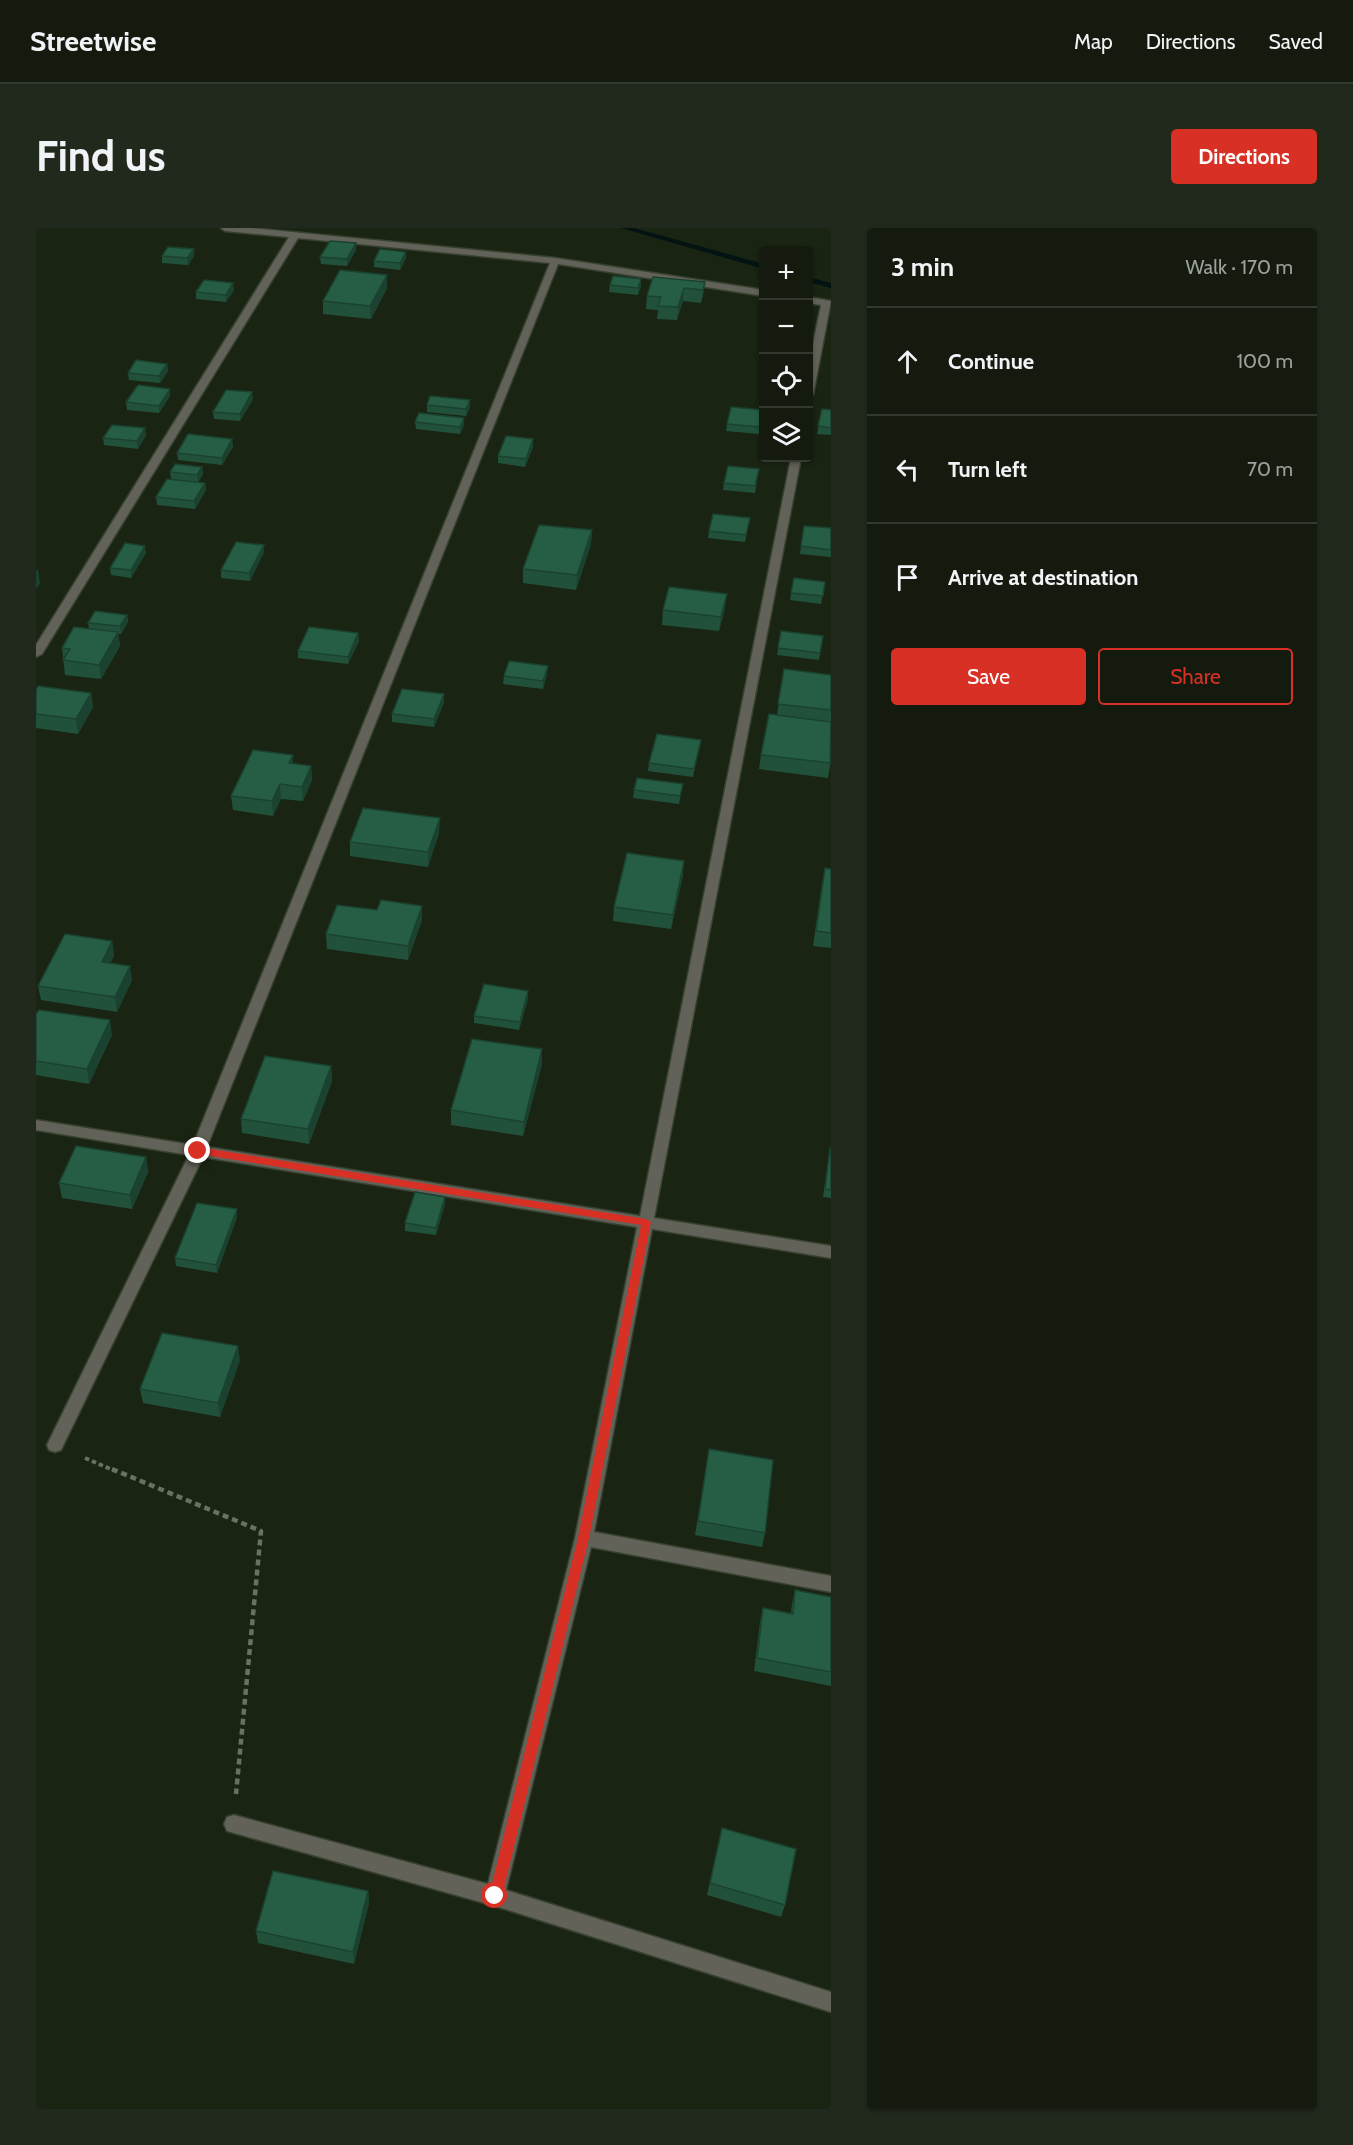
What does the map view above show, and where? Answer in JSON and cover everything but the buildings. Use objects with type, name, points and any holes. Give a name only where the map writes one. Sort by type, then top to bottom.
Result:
[{"type":"street","points":[[225,228],[555,261],[759,292]]},
{"type":"street","points":[[36,654],[295,235]]},
{"type":"street","points":[[55,1445],[198,1151],[555,261]]},
{"type":"street","points":[[813,301],[829,304],[813,373]]},
{"type":"street","points":[[495,1896],[584,1538],[795,462]]},
{"type":"street","points":[[36,1125],[831,1252]]},
{"type":"street","points":[[584,1538],[831,1584]]},
{"type":"street","points":[[234,1824],[495,1896],[831,2002]]},
{"type":"path","points":[[55,1445],[261,1530],[234,1824]]},
{"type":"waterway","points":[[625,228],[759,266]]},
{"type":"waterway","points":[[813,281],[831,286]]},
{"type":"route","points":[[198,1151],[646,1222],[584,1538],[495,1896]]}]
